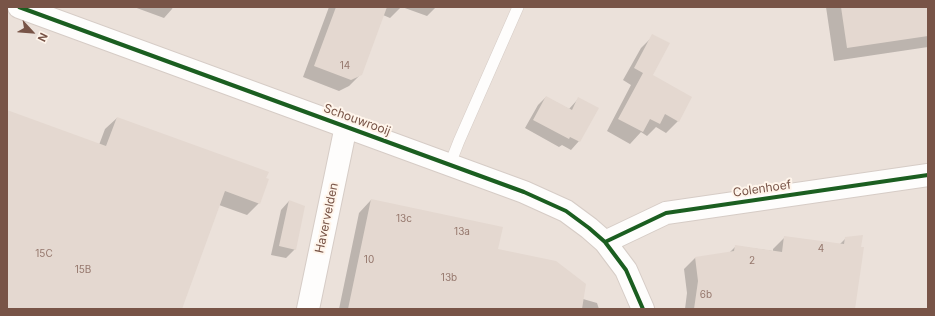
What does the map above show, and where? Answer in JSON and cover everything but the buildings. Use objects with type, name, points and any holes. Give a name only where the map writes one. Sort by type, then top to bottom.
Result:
[{"type":"street","name":"Schouwrooij","points":[[20,7],[450,164],[524,192],[566,211],[605,242],[626,270],[643,309]]},
{"type":"street","name":"Havervelden","points":[[308,309],[346,126]]},
{"type":"street","name":"Colenhoef","points":[[605,242],[666,213],[928,175]]},
{"type":"lane","points":[[450,164],[518,7]]},
{"type":"shaded area","points":[[7,7],[928,7],[928,309],[7,309]]},
{"type":"cycle path","points":[[19,7],[524,192],[566,211],[605,242],[626,270],[643,309]]},
{"type":"cycle path","points":[[605,242],[666,213],[928,175]]}]
